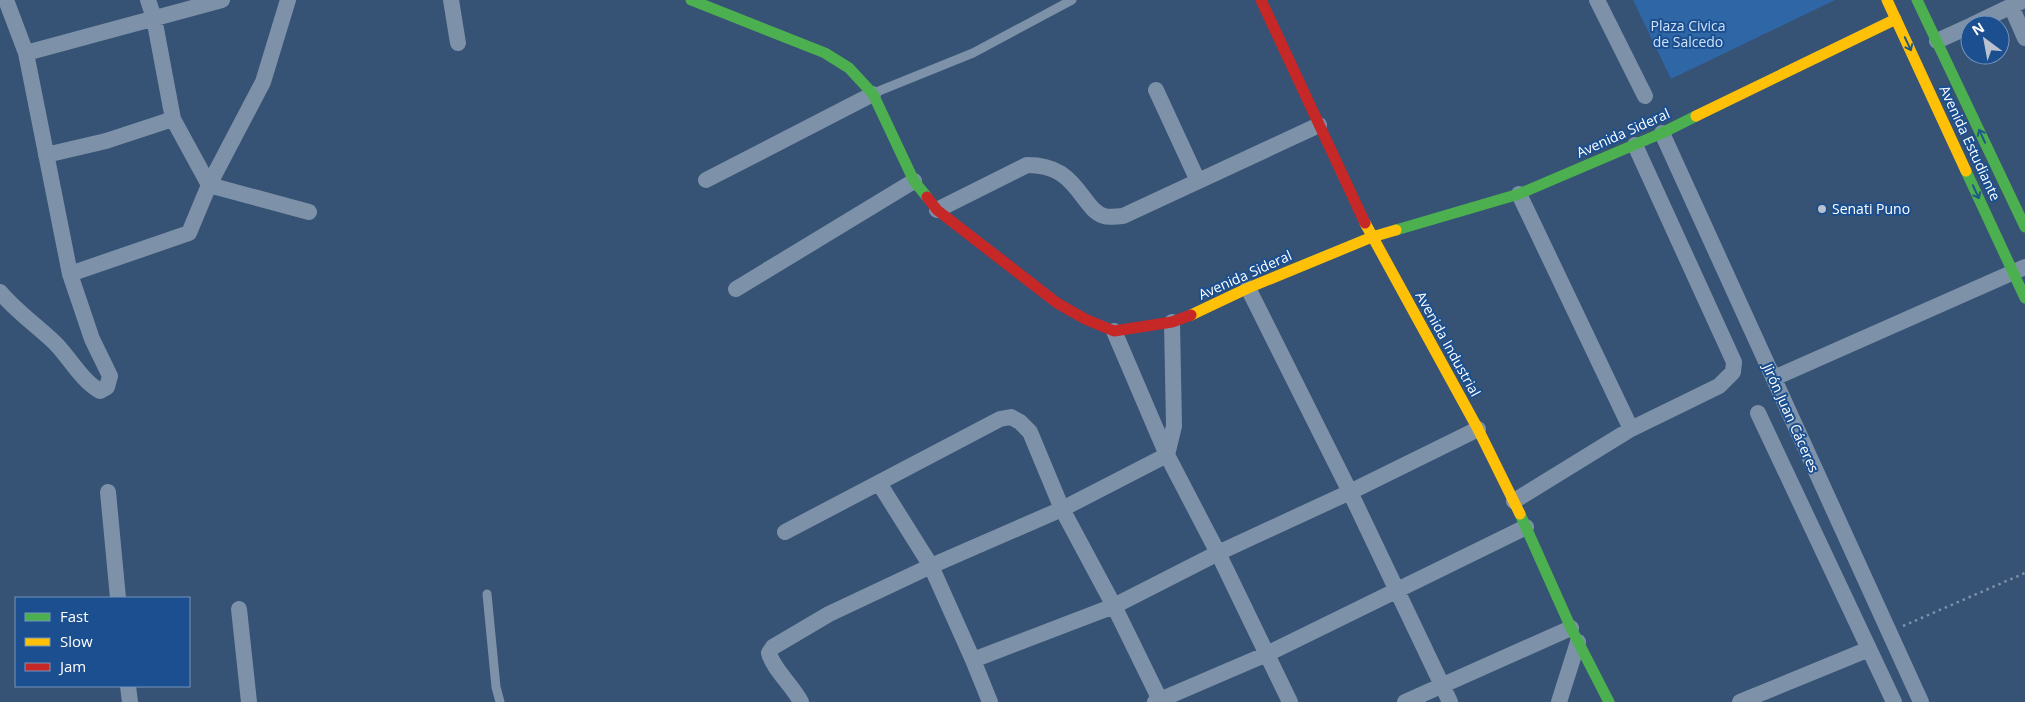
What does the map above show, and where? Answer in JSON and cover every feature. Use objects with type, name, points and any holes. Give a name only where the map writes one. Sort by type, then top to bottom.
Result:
[{"type":"street","points":[[0,292],[15,309],[55,343],[92,386],[100,391],[107,386],[110,376],[92,340],[70,274],[26,53],[6,0]]},
{"type":"street","points":[[148,0],[154,18],[172,119],[209,185],[309,212]]},
{"type":"street","points":[[26,53],[222,0]]},
{"type":"street","points":[[70,274],[189,233],[209,185],[263,82],[288,0]]},
{"type":"street","points":[[451,0],[458,43]]},
{"type":"street","points":[[693,0],[825,53],[849,68],[873,94],[914,181],[937,210],[1057,303],[1085,319],[1114,331],[1167,455],[1218,553],[1290,702]]},
{"type":"street","name":"Avenida Industrial","points":[[1261,0],[1372,237],[1478,429],[1514,501],[1574,635],[1609,702]]},
{"type":"street","points":[[1597,0],[1645,96]]},
{"type":"street","name":"Avenida Estudiante","points":[[1887,0],[2019,270],[2025,298]]},
{"type":"street","name":"Avenida Estudiante","points":[[1917,0],[2025,227]]},
{"type":"street","points":[[1992,15],[2017,3],[2025,38]]},
{"type":"street","name":"Avenida Sideral","points":[[1114,331],[1172,322],[1203,311],[1248,288],[1372,237],[1518,194],[1662,133],[1896,19]]},
{"type":"street","points":[[1937,42],[1960,30]]},
{"type":"street","points":[[1156,90],[1198,181]]},
{"type":"street","points":[[706,180],[873,94]]},
{"type":"street","points":[[46,155],[106,141],[172,119]]},
{"type":"street","points":[[937,210],[1027,165],[1043,165],[1062,173],[1093,210],[1105,217],[1123,216],[1318,125]]},
{"type":"street","name":"Jirón Juan Cáceres","points":[[1662,133],[1921,702]]},
{"type":"street","points":[[1514,501],[1631,430],[1719,386],[1733,372],[1734,362],[1635,145]]},
{"type":"street","points":[[736,289],[914,181]]},
{"type":"street","points":[[1518,194],[1631,430]]},
{"type":"street","points":[[1774,378],[2019,270]]},
{"type":"street","points":[[1248,288],[1350,492],[1450,702]]},
{"type":"street","points":[[801,702],[784,676],[771,662],[769,653],[774,647],[829,614],[930,566],[1062,508],[1167,455],[1174,426],[1172,322]]},
{"type":"street","name":"Jirón Juan Cáceres","points":[[1758,413],[1894,702]]},
{"type":"street","points":[[785,532],[1000,419],[1011,417],[1020,422],[1030,432],[1062,508],[1114,606],[1158,701],[1267,654],[1526,527]]},
{"type":"street","points":[[973,660],[1114,606],[1218,553],[1350,492],[1478,429]]},
{"type":"street","points":[[879,483],[930,566],[990,702]]},
{"type":"street","points":[[108,492],[118,597]]},
{"type":"street","points":[[240,609],[248,702]]},
{"type":"street","points":[[1405,702],[1442,685],[1574,635]]},
{"type":"street","points":[[1559,702],[1574,635]]},
{"type":"street","points":[[1740,702],[1869,649]]},
{"type":"street","points":[[128,687],[130,702]]},
{"type":"lane","points":[[873,94],[973,54],[1072,0]]},
{"type":"lane","points":[[486,594],[496,687],[500,702]]},
{"type":"path","points":[[1888,632],[2025,573]]},
{"type":"green space","name":"Plaza Civica de Salcedo","points":[[1633,0],[1835,0],[1671,79]]},
{"type":"traffic: fast","points":[[691,0],[825,53],[849,68],[873,94],[914,181],[927,197]]},
{"type":"traffic: fast","points":[[1917,0],[2025,227]]},
{"type":"traffic: fast","points":[[1396,230],[1519,194],[1662,133],[1696,116]]},
{"type":"traffic: fast","points":[[1966,171],[2025,298]]},
{"type":"traffic: fast","points":[[1520,514],[1571,628],[1609,702]]},
{"type":"traffic: slow","points":[[1887,0],[1966,171]]},
{"type":"traffic: slow","points":[[1696,116],[1896,19]]},
{"type":"traffic: slow","points":[[1365,223],[1478,429],[1520,514]]},
{"type":"traffic: slow","points":[[1191,315],[1248,288],[1372,237],[1396,230]]},
{"type":"traffic: jam","points":[[1261,0],[1365,223]]},
{"type":"traffic: jam","points":[[927,197],[937,210],[1057,303],[1085,319],[1114,331],[1172,322],[1191,315]]},
{"type":"place","name":"Senati Puno","points":[[1822,209]]}]
